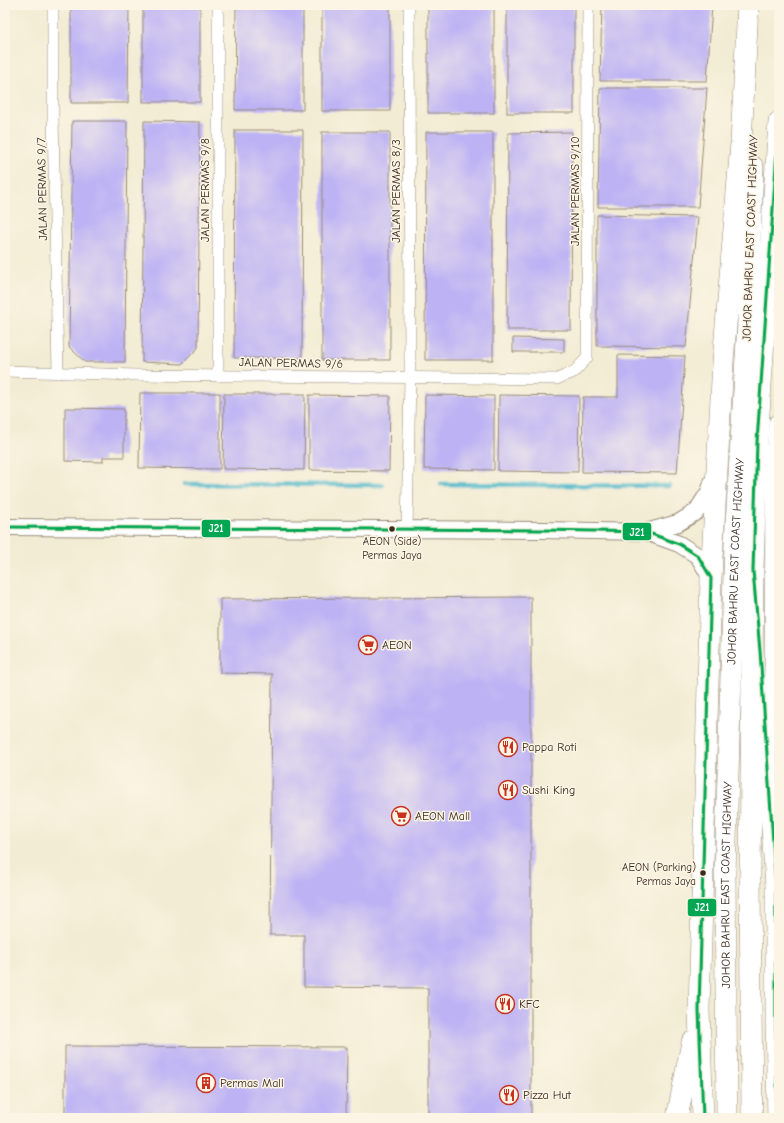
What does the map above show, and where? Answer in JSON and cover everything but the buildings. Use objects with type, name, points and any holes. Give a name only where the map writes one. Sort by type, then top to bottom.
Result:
[{"type":"highway","points":[[703,1118],[699,1010],[711,578],[723,362],[741,143],[748,5]]},
{"type":"highway","name":"JOHOR BAHRU EAST COAST HIGHWAY","points":[[727,1117],[725,874],[735,541],[748,323],[748,288],[757,69],[762,5]]},
{"type":"highway","name":"JOHOR BAHRU EAST COAST HIGHWAY","points":[[752,1116],[750,869],[753,571],[757,442],[779,122]]},
{"type":"highway","points":[[779,424],[776,471],[776,697],[779,788]]},
{"type":"highway","points":[[753,571],[776,886],[778,1118]]},
{"type":"highway","points":[[776,886],[779,864]]},
{"type":"highway","points":[[677,1118],[699,1010]]},
{"type":"street","name":"JALAN PERMAS 9/7","points":[[54,5],[53,116],[58,373]]},
{"type":"street","name":"JALAN PERMAS 9/8","points":[[218,5],[218,376]]},
{"type":"street","name":"JALAN PERMAS 8/3","points":[[408,530],[410,377],[409,5]]},
{"type":"street","name":"JALAN PERMAS 9/10","points":[[574,372],[587,358],[588,5]]},
{"type":"street","name":"JALAN PERMAS 9/6","points":[[5,371],[218,376],[557,379],[574,372]]},
{"type":"street","points":[[5,527],[646,532],[678,523],[696,512],[709,492],[717,467]]},
{"type":"street","points":[[646,532],[679,544],[698,556],[711,578]]},
{"type":"waterway","points":[[184,484],[382,485]]},
{"type":"waterway","points":[[441,484],[669,486]]},
{"type":"transit line","name":"J21","points":[[778,1118],[776,886],[753,571],[757,442],[779,122]]},
{"type":"transit line","name":"J21","points":[[5,527],[646,532],[679,544],[698,556],[711,578],[699,1010],[703,1118]]},
{"type":"place","name":"AEON (Side) Permas Jaya","points":[[392,529]]},
{"type":"place","name":"AEON","points":[[368,645]]},
{"type":"place","name":"Pappa Roti","points":[[508,747]]},
{"type":"place","name":"Sushi King","points":[[508,790]]},
{"type":"place","name":"AEON Mall","points":[[401,816]]},
{"type":"place","name":"AEON (Parking) Permas Jaya","points":[[703,873]]},
{"type":"place","name":"KFC","points":[[505,1004]]},
{"type":"place","name":"Permas Mall","points":[[206,1083]]},
{"type":"place","name":"Pizza Hut","points":[[509,1095]]}]
